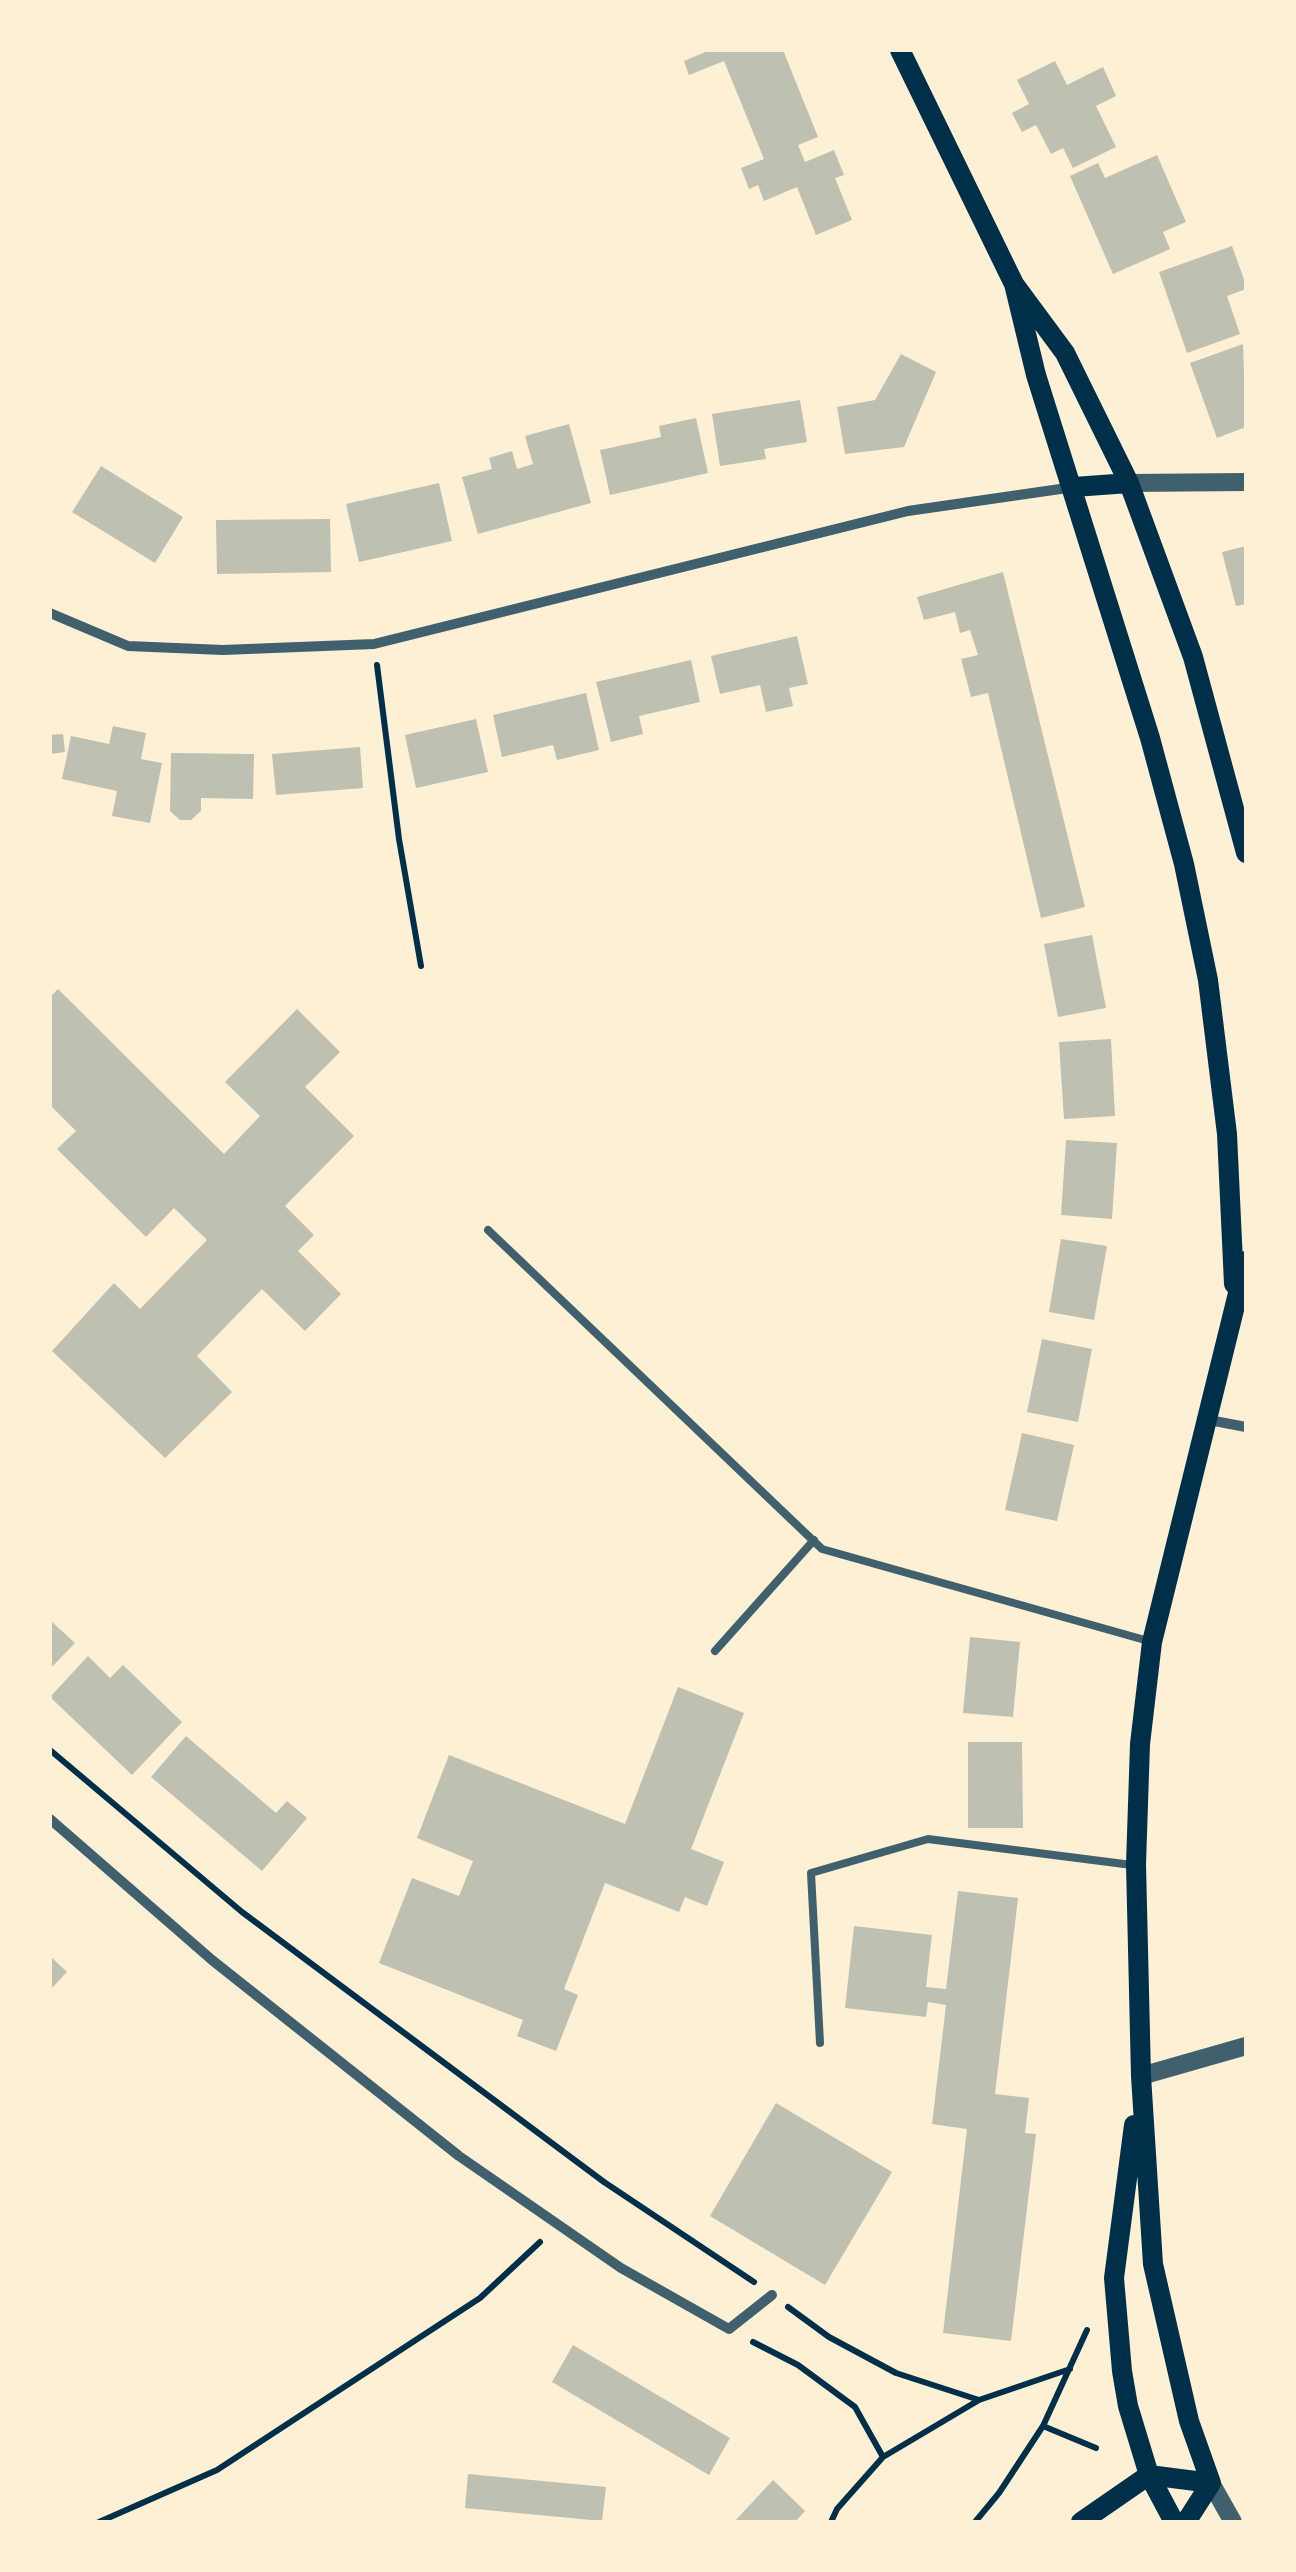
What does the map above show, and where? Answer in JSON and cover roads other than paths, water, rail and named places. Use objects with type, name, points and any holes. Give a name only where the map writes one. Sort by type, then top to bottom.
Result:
[{"type":"main road","points":[[900,50],[1014,284],[1065,354],[1128,483],[1194,657],[1246,853]]},
{"type":"main road","points":[[1014,284],[1036,375],[1074,486],[1184,864],[1208,980],[1227,1134],[1234,1302]]},
{"type":"main road","points":[[1074,486],[1128,483]]},
{"type":"main road","points":[[1211,2483],[1189,2421],[1153,2264],[1140,2076],[1140,1744],[1152,1642],[1246,1261]]},
{"type":"main road","points":[[1140,2076],[1114,2278],[1125,2388],[1148,2475],[1174,2522]]},
{"type":"main road","points":[[1081,2522],[1148,2475],[1211,2483]]},
{"type":"main road","points":[[1186,2522],[1211,2483]]},
{"type":"street","points":[[1128,483],[1246,482]]},
{"type":"street","points":[[50,613],[128,646],[222,650],[374,644],[908,511],[1074,486]]},
{"type":"street","points":[[1208,1420],[1246,1427]]},
{"type":"street","points":[[50,1820],[227,1972],[459,2156],[621,2268],[729,2329],[772,2295]]},
{"type":"street","points":[[1140,2076],[1246,2046]]},
{"type":"street","points":[[1211,2483],[1233,2522]]},
{"type":"lane","points":[[488,1230],[814,1540],[834,1554],[1152,1642]]},
{"type":"lane","points":[[715,1651],[814,1540]]},
{"type":"lane","points":[[820,2043],[811,1873],[928,1839],[1137,1866]]}]
